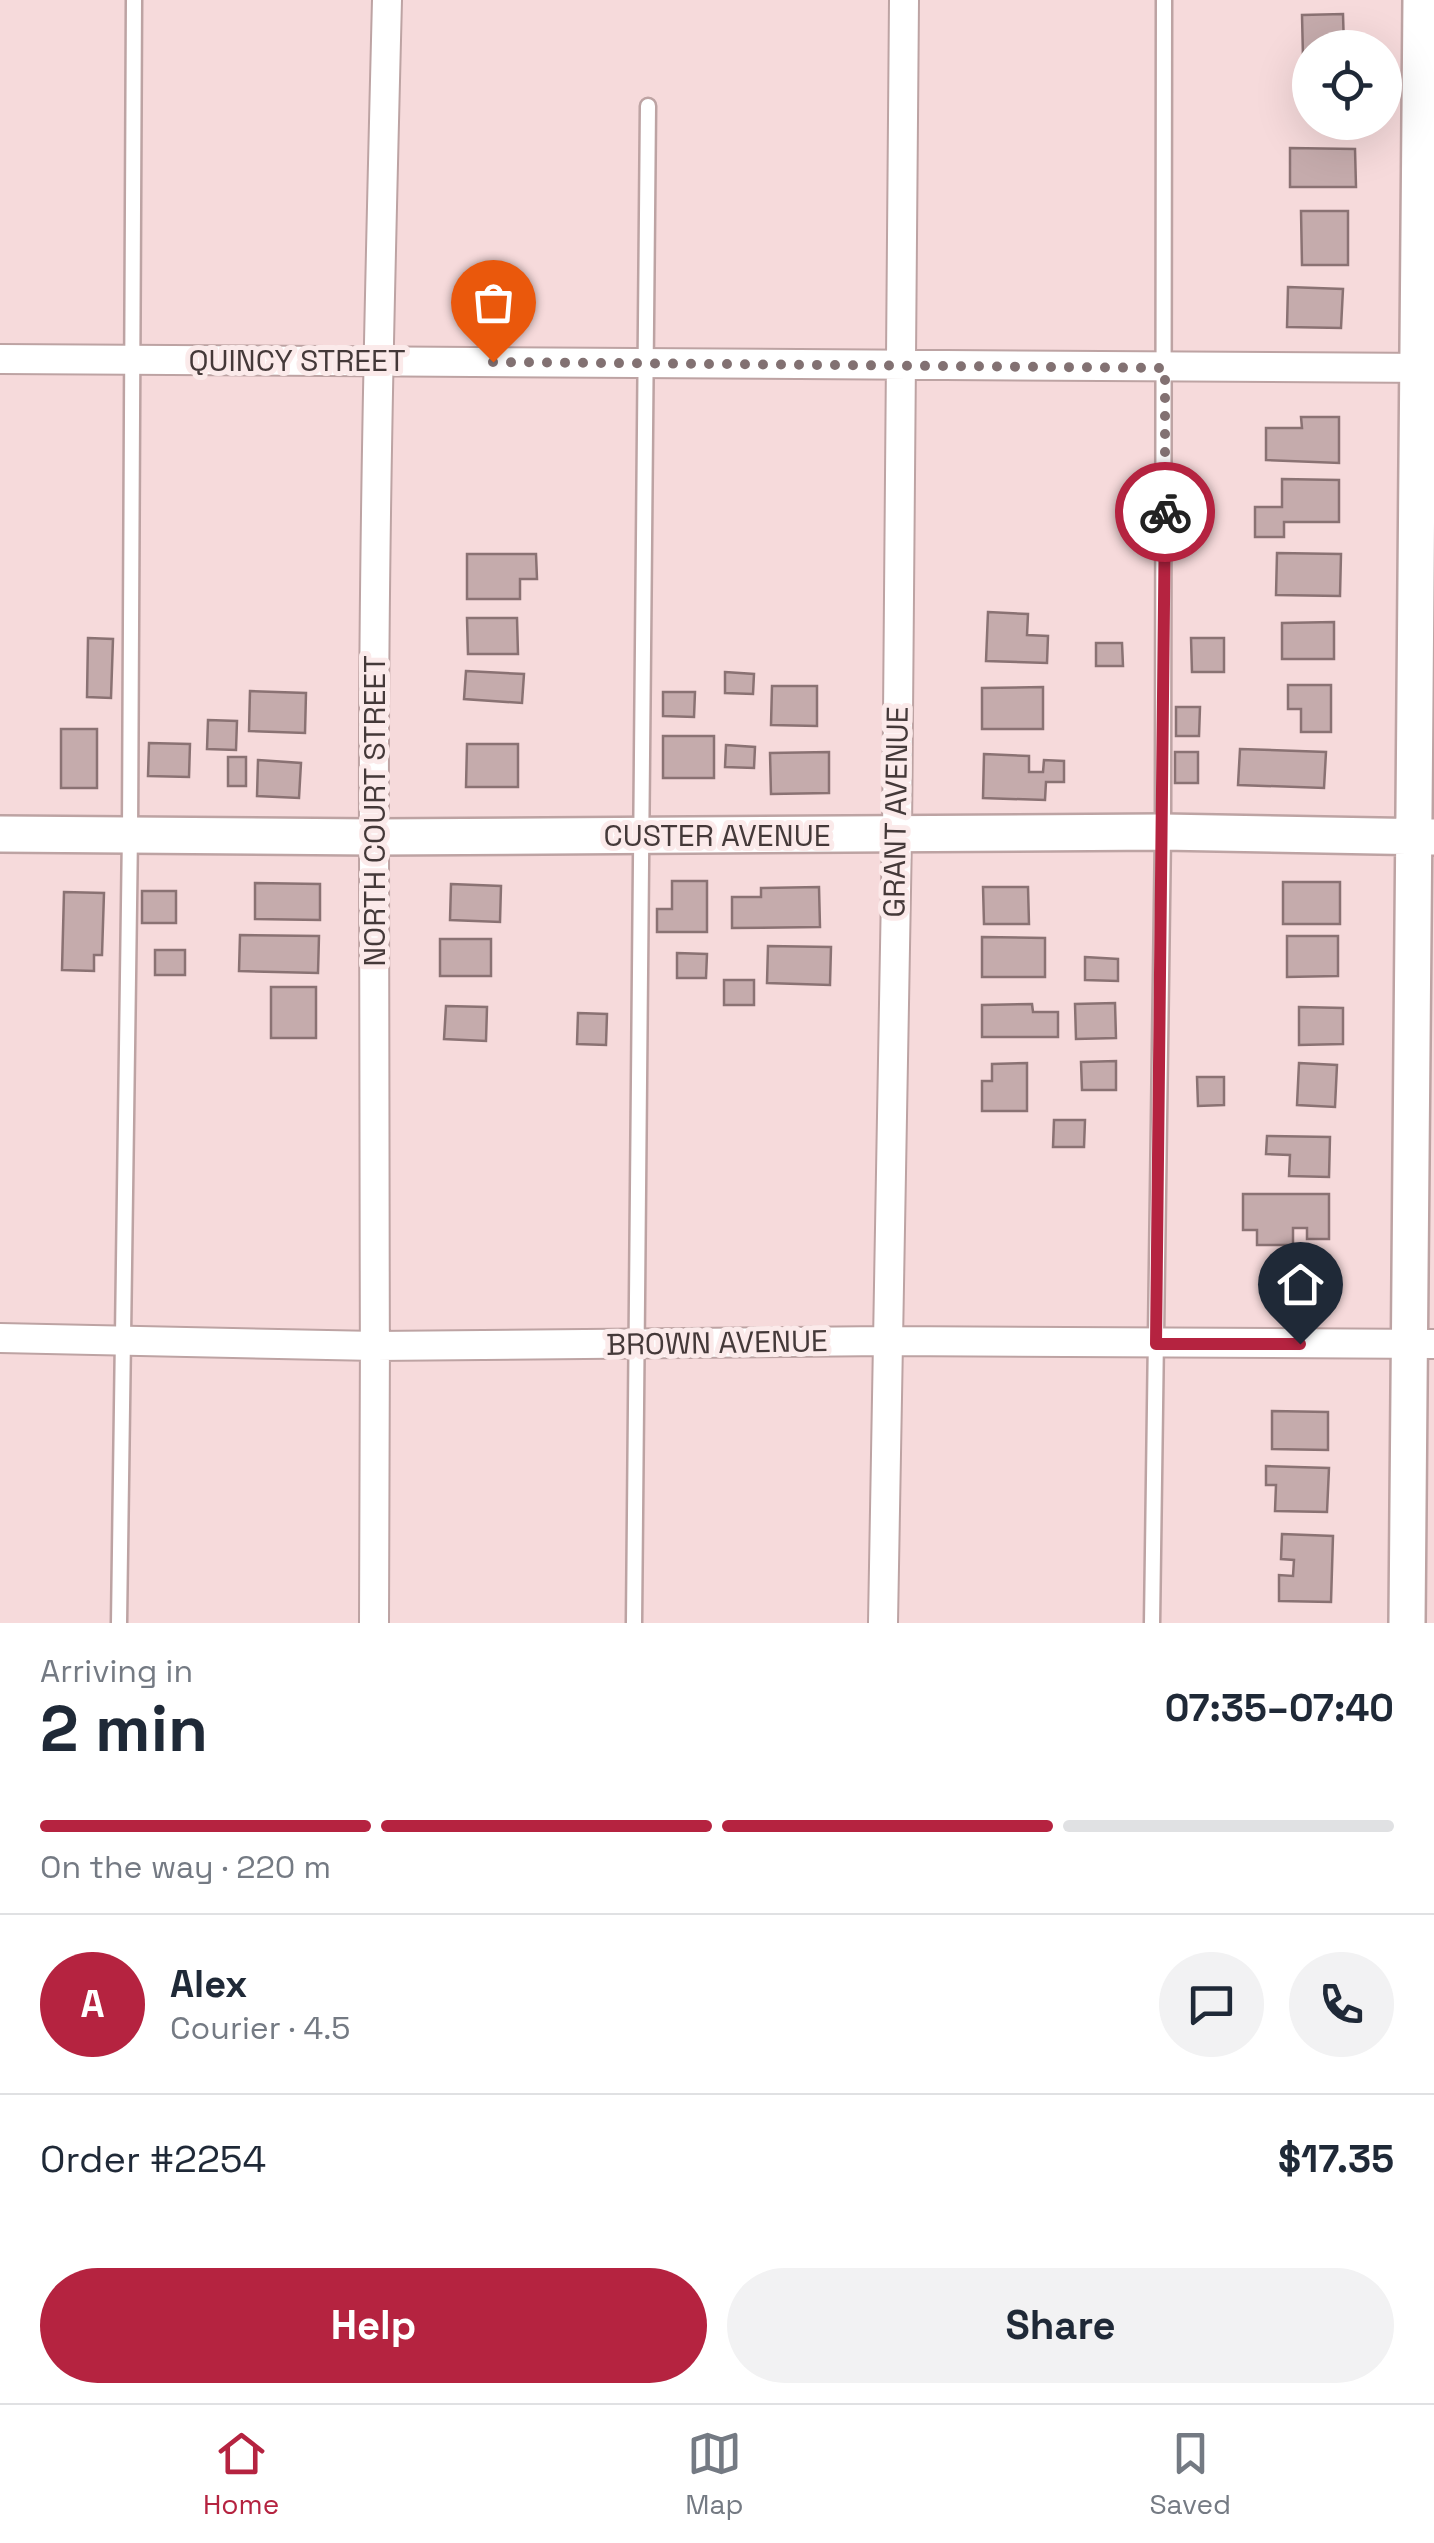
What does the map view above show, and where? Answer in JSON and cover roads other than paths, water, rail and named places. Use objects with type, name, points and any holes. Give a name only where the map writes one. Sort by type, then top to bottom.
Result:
[{"type":"street","name":"NORTH COURT STREET","points":[[374,1623],[374,837],[378,361],[387,0]]},
{"type":"street","name":"GRANT AVENUE","points":[[883,1623],[897,835],[904,0]]},
{"type":"street","points":[[1407,1623],[1422,1344],[1427,220],[1421,0]]},
{"type":"street","name":"QUINCY STREET","points":[[0,359],[1427,368]]},
{"type":"street","name":"CUSTER AVENUE","points":[[0,834],[374,837],[1163,832],[1423,836]]},
{"type":"street","name":"BROWN AVENUE","points":[[0,1338],[376,1346],[886,1341],[1422,1344]]},
{"type":"lane","points":[[119,1623],[130,833],[134,0]]},
{"type":"lane","points":[[1152,1623],[1163,832],[1164,0]]},
{"type":"lane","points":[[634,1623],[648,106]]}]
